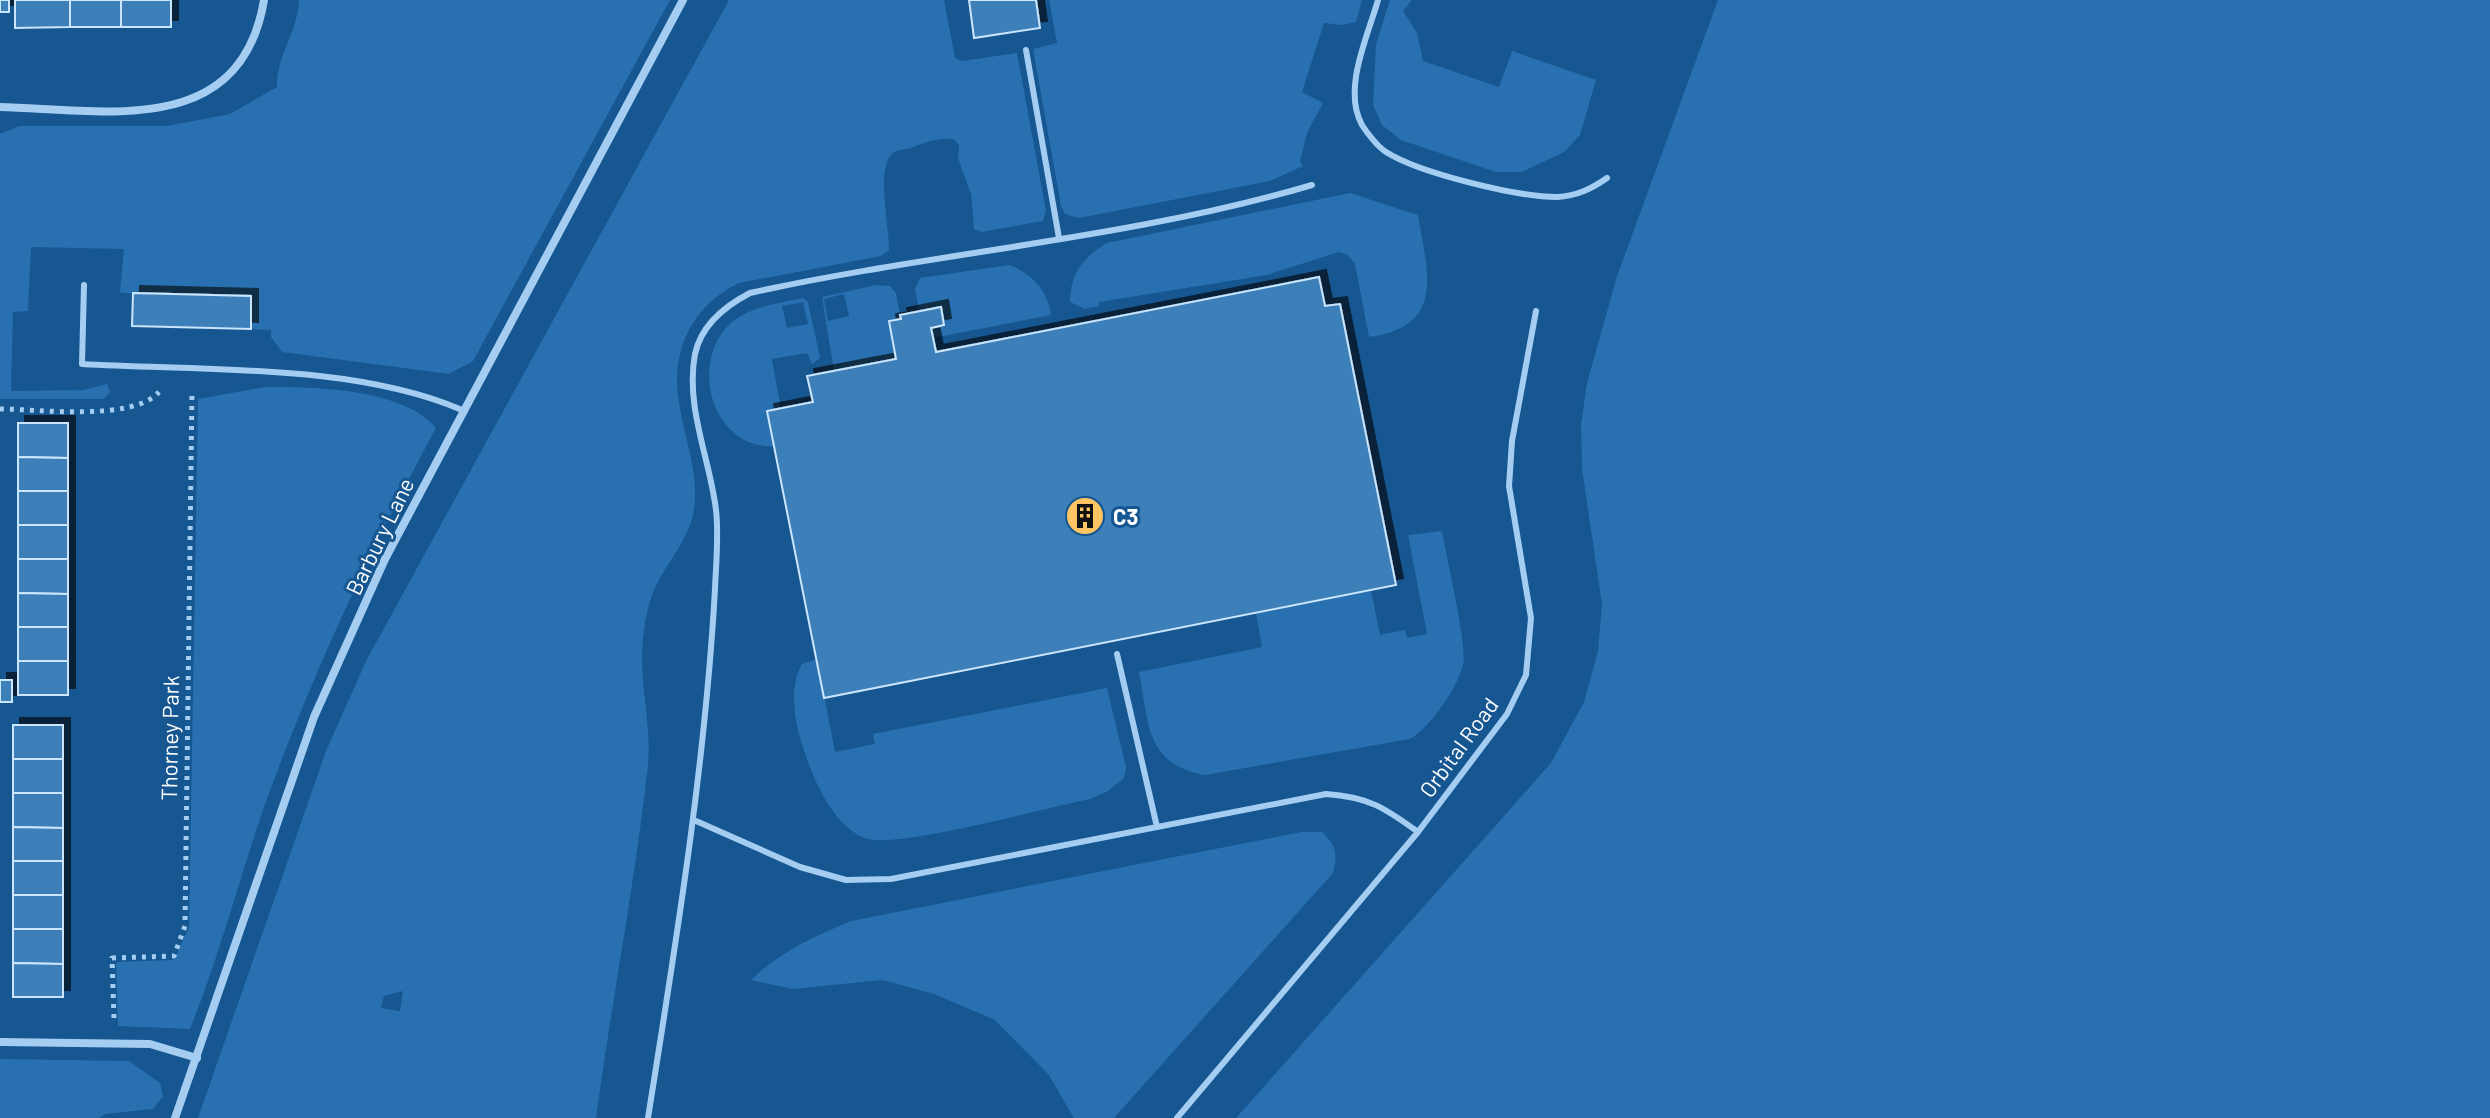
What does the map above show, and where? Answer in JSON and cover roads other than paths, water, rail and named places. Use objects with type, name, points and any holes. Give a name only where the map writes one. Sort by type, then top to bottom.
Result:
[{"type":"street","points":[[0,107],[151,109],[193,100],[220,86],[238,67],[254,41],[264,0]]},
{"type":"street","name":"Barbury Lane","points":[[175,1118],[314,717],[385,559],[683,0]]},
{"type":"street","points":[[0,1042],[150,1044],[197,1058]]},
{"type":"lane","points":[[1378,0],[1358,71],[1355,102],[1362,124],[1382,150],[1406,162],[1511,192],[1586,193],[1607,178]]},
{"type":"lane","points":[[1026,50],[1059,238]]},
{"type":"lane","points":[[648,1118],[696,821],[716,542],[716,511],[694,400],[696,351],[704,332],[717,315],[750,293],[1059,238],[1274,196],[1312,185]]},
{"type":"lane","points":[[84,285],[82,364],[362,382],[399,387],[462,410]]},
{"type":"lane","name":"Orbital Road","points":[[1177,1118],[1418,832],[1507,714],[1526,675],[1531,618],[1509,486],[1512,441],[1536,311]]},
{"type":"lane","points":[[1117,654],[1157,827]]},
{"type":"lane","points":[[696,821],[800,867],[846,880],[891,879],[1326,794],[1358,796],[1384,807],[1418,832]]},
{"type":"place","name":"C3","points":[[1085,516]]}]
